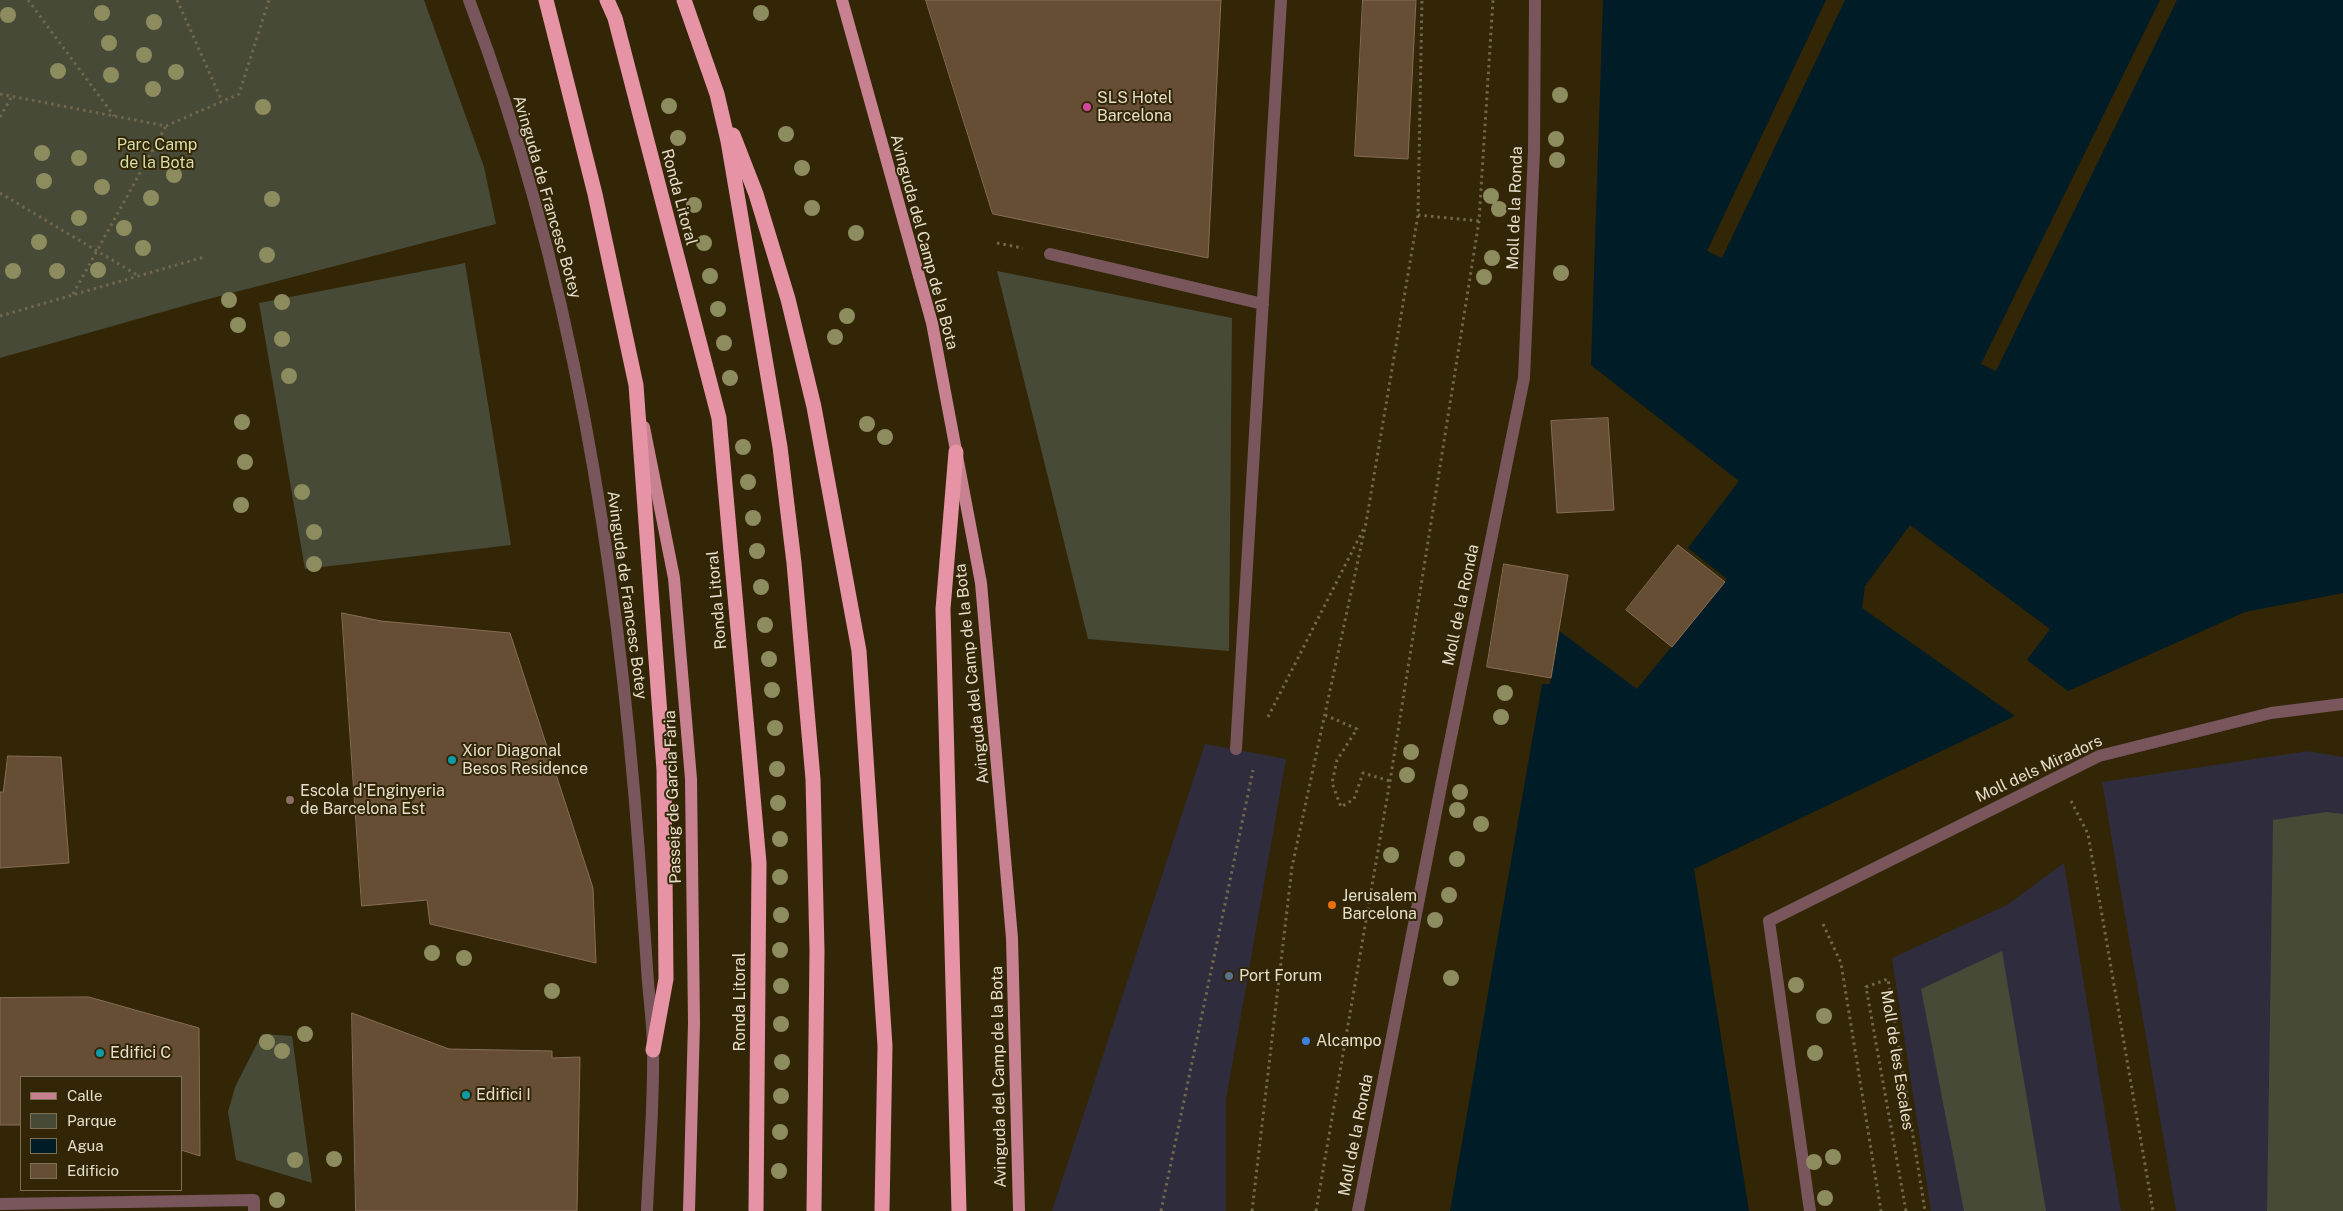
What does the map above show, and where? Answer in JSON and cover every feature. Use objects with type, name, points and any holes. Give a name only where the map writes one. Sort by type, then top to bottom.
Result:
[{"type":"highway","points":[[546,0],[595,194],[636,385],[664,770],[666,980],[653,1050]]},
{"type":"highway","name":"Ronda Litoral","points":[[608,0],[615,18],[718,418],[759,863],[756,1211]]},
{"type":"highway","points":[[684,0],[717,94],[756,194],[788,300],[814,408],[859,651],[885,1046],[882,1211]]},
{"type":"highway","points":[[717,94],[728,141],[780,447],[794,563],[813,779],[818,951],[814,1211]]},
{"type":"highway","points":[[956,452],[943,609],[959,1211]]},
{"type":"main road","name":"Avinguda del Camp de la Bota","points":[[842,0],[932,323],[981,583],[1012,928],[1018,1211]]},
{"type":"main road","name":"Passeig de Garcia Fària","points":[[636,385],[674,578],[691,779],[694,1024],[688,1211]]},
{"type":"street","name":"Avinguda de Francesc Botey","points":[[469,0],[486,43],[533,192],[561,307],[585,423],[620,648],[634,785],[653,1050],[647,1211]]},
{"type":"street","points":[[1236,749],[1282,0]]},
{"type":"street","name":"Moll de la Ronda","points":[[1358,1211],[1442,781],[1524,378],[1534,151],[1535,0]]},
{"type":"street","points":[[1050,254],[1263,304]]},
{"type":"street","name":"Moll dels Miradors","points":[[1810,1211],[1769,921],[2099,756],[2271,713],[2343,704]]},
{"type":"street","points":[[0,1204],[254,1200],[254,1211]]},
{"type":"path","points":[[28,0],[114,116]]},
{"type":"path","points":[[177,0],[222,101]]},
{"type":"path","points":[[0,94],[166,126],[239,94],[270,0]]},
{"type":"path","points":[[1252,1211],[1292,867],[1366,523],[1418,215],[1422,0]]},
{"type":"path","name":"Moll de la Ronda","points":[[1316,1211],[1390,781],[1479,220],[1493,0]]},
{"type":"path","points":[[0,117],[12,96]]},
{"type":"path","points":[[73,295],[166,126]]},
{"type":"path","points":[[0,193],[139,276]]},
{"type":"path","points":[[1418,215],[1479,220]]},
{"type":"path","points":[[0,316],[204,257]]},
{"type":"path","points":[[1264,724],[1366,523]]},
{"type":"path","points":[[1325,715],[1357,729],[1337,760],[1332,783],[1341,807],[1354,799],[1363,773],[1390,781]]},
{"type":"path","points":[[1161,1211],[1254,762]]},
{"type":"path","points":[[2058,776],[2088,834],[2153,1211]]},
{"type":"path","points":[[1811,900],[1841,963],[1881,1211]]},
{"type":"path","name":"Moll de les Escales","points":[[1906,1211],[1866,987],[1888,980],[1924,1211]]},
{"type":"shaded area","points":[[1205,744],[1286,759],[1226,1100],[1226,1211],[1052,1211]]},
{"type":"shaded area","points":[[2308,751],[2343,757],[2343,1211],[2176,1211],[2102,782]]},
{"type":"shaded area","points":[[2064,863],[2121,1211],[1931,1211],[1892,958],[2007,905]]},
{"type":"green space","name":"Parc Camp de la Bota","points":[[0,0],[424,0],[484,167],[496,224],[201,301],[0,358]]},
{"type":"green space","points":[[465,263],[511,545],[305,569],[259,303]]},
{"type":"green space","points":[[997,271],[1232,318],[1229,651],[1088,639]]},
{"type":"green space","points":[[2326,812],[2343,814],[2343,1211],[2267,1211],[2273,820]]},
{"type":"green space","points":[[2002,951],[2046,1211],[1964,1211],[1921,989]]},
{"type":"green space","points":[[262,1034],[292,1036],[312,1183],[236,1160],[228,1112],[235,1087]]},
{"type":"water","points":[[1603,0],[2343,0],[2343,593],[2245,612],[2068,691],[2027,660],[2050,629],[1910,525],[1865,586],[1862,608],[2015,716],[1694,869],[1749,1211],[1450,1211],[1542,684],[1550,684],[1558,630],[1637,689],[1727,579],[1688,548],[1739,481],[1591,365]]},
{"type":"pier","points":[[1826,0],[1845,0],[1722,258],[1707,251]]},
{"type":"pier","points":[[2160,0],[2177,0],[1996,371],[1981,364]]},
{"type":"building","name":"SLS Hotel Barcelona","points":[[926,0],[1221,0],[1208,258],[993,214]]},
{"type":"building","points":[[1363,0],[1416,0],[1408,159],[1355,156]]},
{"type":"building","points":[[1608,418],[1614,510],[1557,513],[1551,421]]},
{"type":"building","points":[[1678,545],[1725,582],[1672,647],[1626,610]]},
{"type":"building","points":[[1504,564],[1568,575],[1551,678],[1487,667]]},
{"type":"building","name":"Xior Diagonal Besos Residence","points":[[342,613],[381,621],[510,633],[593,888],[596,963],[430,924],[427,900],[362,906]]},
{"type":"building","points":[[8,756],[61,757],[69,863],[0,868],[0,792],[3,792]]},
{"type":"building","name":"Edifici C","points":[[89,997],[199,1028],[200,1156],[182,1150],[182,1076],[20,1076],[20,1125],[0,1125],[0,998]]},
{"type":"building","name":"Edifici I","points":[[352,1013],[449,1049],[552,1051],[552,1058],[580,1057],[577,1211],[356,1211]]},
{"type":"place","name":"SLS Hotel Barcelona","points":[[1087,107]]},
{"type":"place","name":"Xior Diagonal Besos Residence","points":[[452,760]]},
{"type":"place","name":"Escola d'Enginyeria de Barcelona Est","points":[[290,800]]},
{"type":"place","name":"Jerusalem Barcelona","points":[[1332,905]]},
{"type":"place","name":"Port Forum","points":[[1229,976]]},
{"type":"place","name":"Alcampo","points":[[1306,1041]]},
{"type":"place","name":"Edifici C","points":[[100,1053]]},
{"type":"place","name":"Edifici I","points":[[466,1095]]}]
